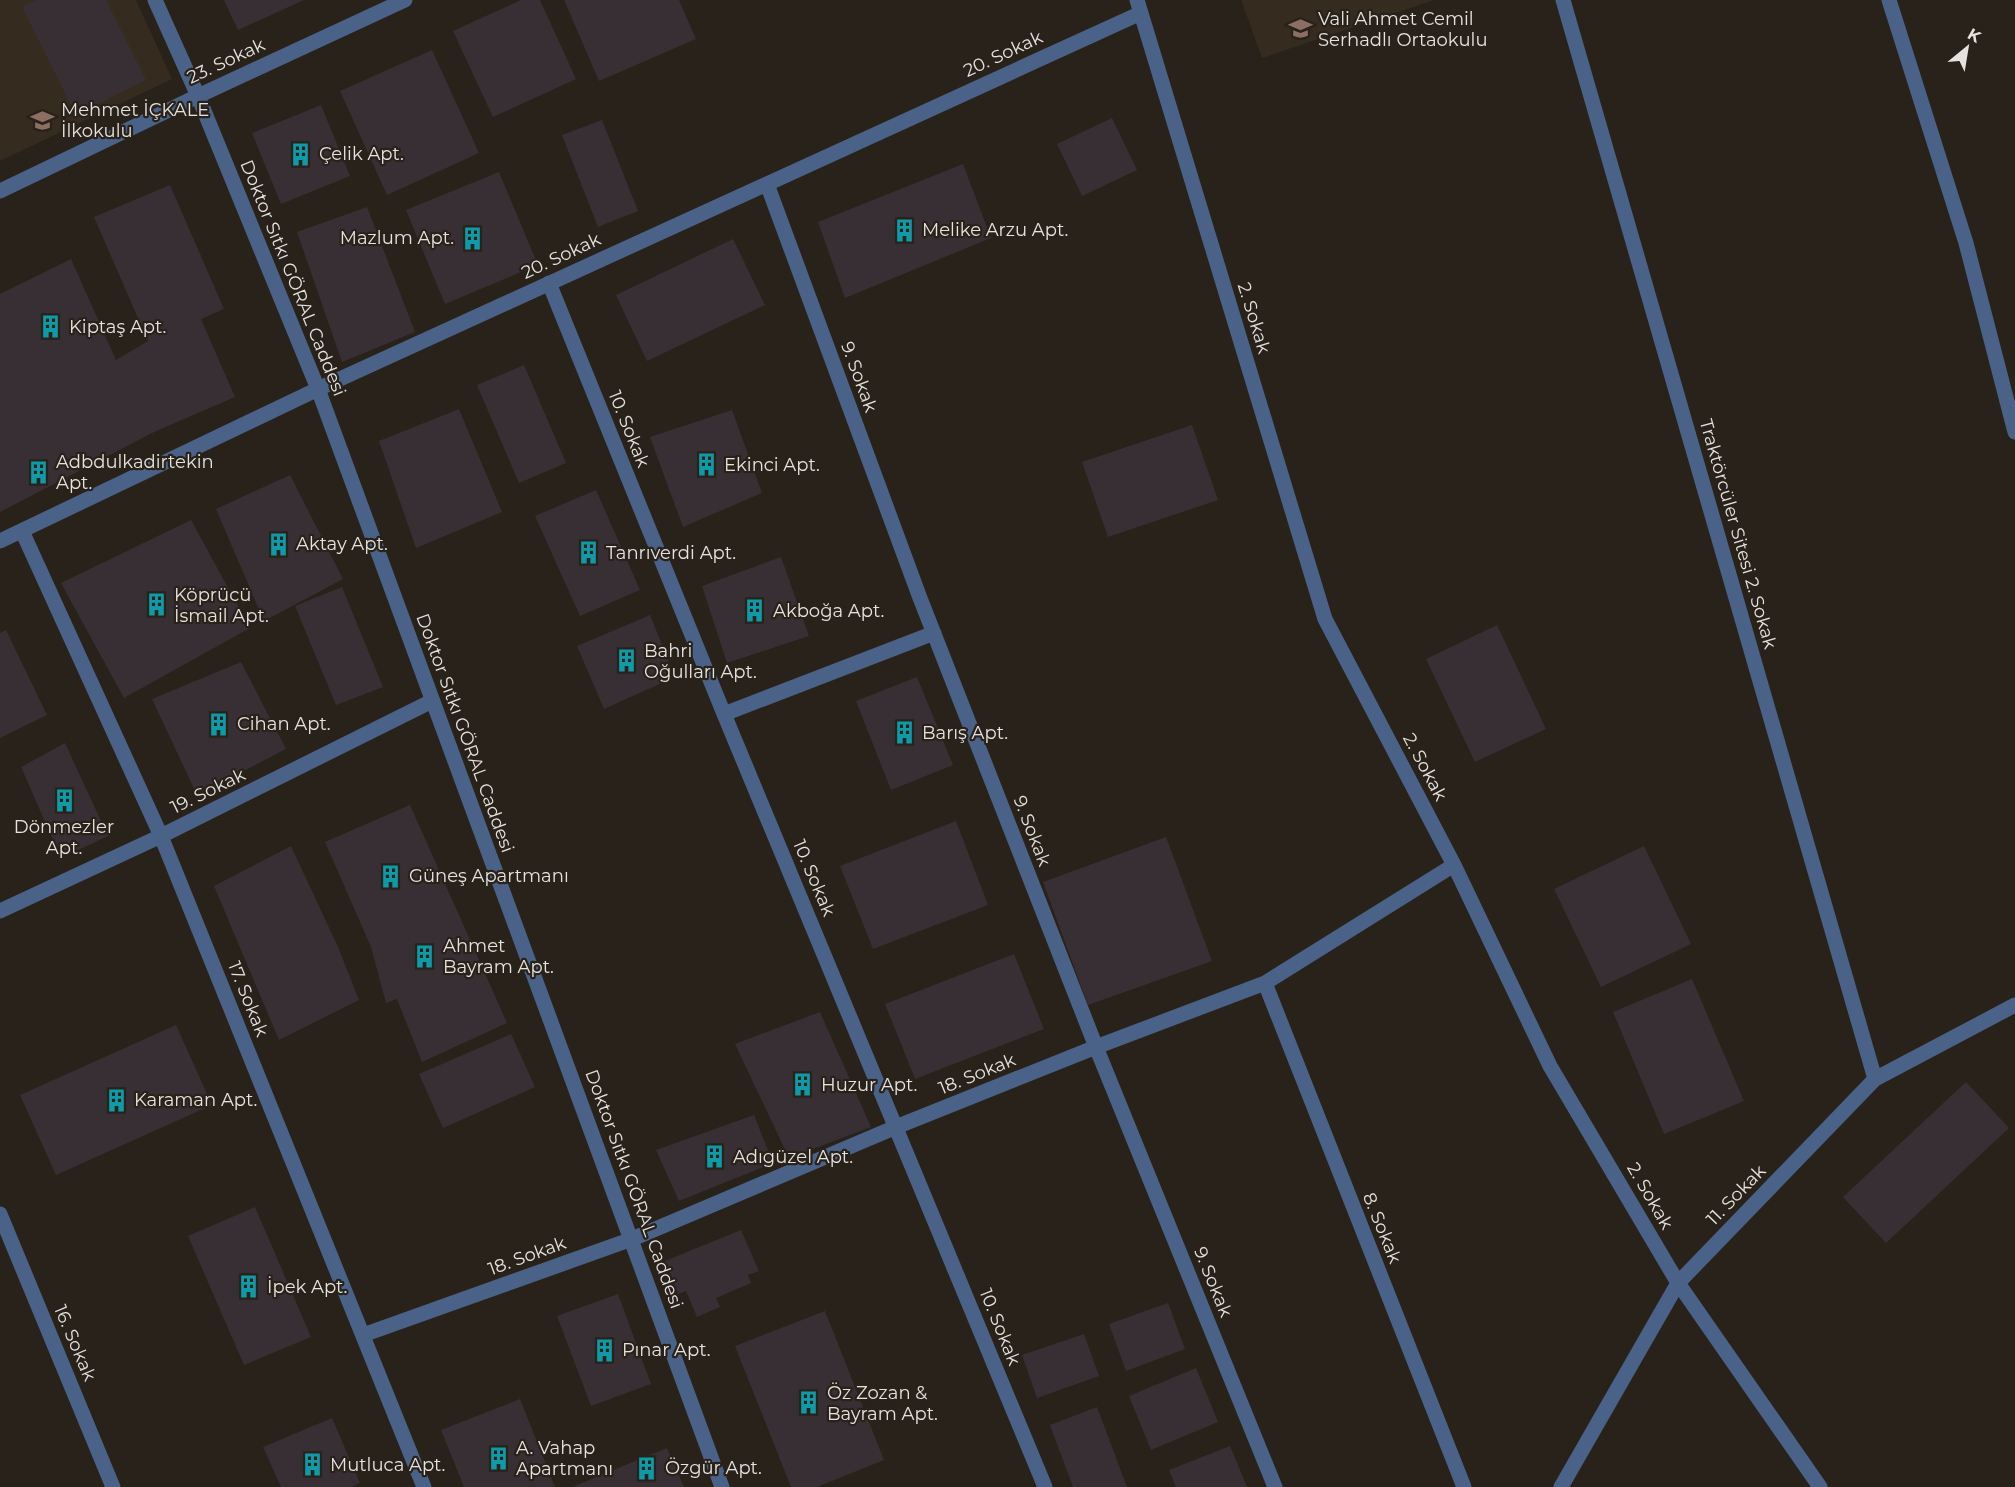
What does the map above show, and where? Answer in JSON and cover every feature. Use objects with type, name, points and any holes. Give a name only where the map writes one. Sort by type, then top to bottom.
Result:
[{"type":"street","name":"Doktor Sıtkı GÖRAL Caddesi","points":[[155,0],[198,96],[318,389],[722,1487]]},
{"type":"street","name":"23. Sokak","points":[[0,191],[405,0]]},
{"type":"street","name":"Traktörcüler Sitesi 2. Sokak","points":[[1563,0],[1875,1078]]},
{"type":"street","points":[[1888,0],[1966,243],[2015,432]]},
{"type":"street","name":"20. Sokak","points":[[0,542],[318,389],[767,184],[1139,6]]},
{"type":"street","name":"2. Sokak","points":[[1139,6],[1325,619],[1454,865],[1551,1066],[1678,1283],[1820,1487]]},
{"type":"street","name":"9. Sokak","points":[[767,184],[934,633],[1096,1047],[1275,1487]]},
{"type":"street","name":"10. Sokak","points":[[549,283],[724,714],[1045,1487]]},
{"type":"street","name":"17. Sokak","points":[[22,531],[161,836],[424,1487]]},
{"type":"street","points":[[724,714],[934,633]]},
{"type":"street","name":"19. Sokak","points":[[0,911],[161,836],[432,701]]},
{"type":"street","name":"18. Sokak","points":[[363,1335],[632,1239],[896,1127],[1096,1047],[1265,983],[1454,865]]},
{"type":"street","name":"8. Sokak","points":[[1265,983],[1464,1487]]},
{"type":"street","name":"11. Sokak","points":[[1561,1487],[1678,1283],[1875,1078],[2015,1005]]},
{"type":"street","name":"16. Sokak","points":[[0,1214],[114,1487]]},
{"type":"shaded area","name":"Mehmet İÇKALE İlkokulu","points":[[0,0],[136,0],[172,79],[0,161]]},
{"type":"shaded area","name":"Vali Ahmet Cemil Serhadlı Ortaokulu","points":[[1241,0],[1434,0],[1262,58]]},
{"type":"building","points":[[38,0],[106,0],[146,80],[76,115],[22,7]]},
{"type":"building","points":[[224,0],[304,0],[238,30]]},
{"type":"building","points":[[521,0],[540,0],[576,79],[493,117],[453,31]]},
{"type":"building","points":[[564,0],[679,0],[696,39],[599,81]]},
{"type":"building","points":[[432,50],[479,153],[387,195],[340,91]]},
{"type":"building","name":"Çelik Apt.","points":[[321,105],[350,176],[281,204],[252,133]]},
{"type":"building","points":[[1112,118],[1137,170],[1082,196],[1057,144]]},
{"type":"building","points":[[602,120],[638,211],[598,227],[562,135]]},
{"type":"building","name":"Melike Arzu Apt.","points":[[963,164],[991,238],[845,298],[818,222]]},
{"type":"building","name":"Mazlum Apt.","points":[[499,172],[538,265],[445,304],[406,210]]},
{"type":"building","points":[[170,185],[224,309],[201,319],[235,397],[154,432],[0,512],[0,294],[71,259],[116,360],[148,341],[94,217]]},
{"type":"building","points":[[367,207],[415,332],[342,362],[297,232]]},
{"type":"building","points":[[733,239],[765,305],[647,361],[616,295]]},
{"type":"building","points":[[524,365],[566,463],[519,483],[477,385]]},
{"type":"building","points":[[459,409],[502,512],[416,548],[379,441]]},
{"type":"building","name":"Ekinci Apt.","points":[[732,410],[762,493],[683,527],[650,437]]},
{"type":"building","points":[[1192,425],[1218,500],[1108,537],[1082,462]]},
{"type":"building","name":"Aktay Apt.","points":[[290,475],[343,579],[264,621],[216,509]]},
{"type":"building","name":"Tanrıverdi Apt.","points":[[596,490],[640,590],[580,616],[535,516]]},
{"type":"building","name":"Köprücü İsmail Apt.","points":[[191,520],[250,628],[124,698],[61,583]]},
{"type":"building","name":"Akboğa Apt.","points":[[781,557],[809,636],[727,663],[702,586]]},
{"type":"building","points":[[342,587],[383,687],[336,705],[295,606]]},
{"type":"building","name":"Bahri Oğulları Apt.","points":[[650,615],[675,677],[604,709],[577,646]]},
{"type":"building","points":[[1497,625],[1546,729],[1475,762],[1426,659]]},
{"type":"building","points":[[6,630],[47,715],[0,738],[0,633]]},
{"type":"building","name":"Cihan Apt.","points":[[241,662],[286,749],[197,795],[152,699]]},
{"type":"building","name":"Barış Apt.","points":[[917,677],[953,765],[891,790],[856,701]]},
{"type":"building","name":"Dönmezler Apt.","points":[[65,743],[108,836],[61,858],[21,767]]},
{"type":"building","points":[[410,805],[507,1023],[422,1062],[397,999],[386,1003],[371,947],[325,842]]},
{"type":"building","points":[[956,821],[988,905],[873,949],[840,866]]},
{"type":"building","points":[[1166,837],[1212,961],[1088,1005],[1043,882]]},
{"type":"building","points":[[291,846],[338,947],[359,1000],[279,1040],[214,886]]},
{"type":"building","points":[[1644,846],[1691,944],[1601,987],[1554,889]]},
{"type":"building","points":[[1014,954],[1044,1029],[915,1079],[885,1004]]},
{"type":"building","points":[[1692,979],[1744,1101],[1664,1134],[1613,1012]]},
{"type":"building","name":"Huzur Apt.","points":[[820,1012],[871,1127],[789,1158],[735,1044]]},
{"type":"building","name":"Karaman Apt.","points":[[176,1025],[212,1105],[56,1175],[20,1095]]},
{"type":"building","points":[[511,1034],[535,1087],[443,1128],[419,1074]]},
{"type":"building","points":[[1966,1082],[2009,1128],[1886,1243],[1843,1197]]},
{"type":"building","name":"Adıgüzel Apt.","points":[[754,1115],[773,1163],[679,1201],[656,1150]]},
{"type":"building","name":"İpek Apt.","points":[[255,1207],[311,1337],[244,1365],[188,1236]]},
{"type":"building","points":[[741,1230],[759,1271],[748,1275],[751,1283],[716,1298],[720,1307],[697,1317],[686,1291],[678,1294],[665,1261]]},
{"type":"building","name":"Pınar Apt.","points":[[618,1294],[651,1384],[591,1406],[557,1316]]},
{"type":"building","points":[[1168,1303],[1185,1349],[1126,1371],[1109,1324]]},
{"type":"building","name":"Öz Zozan & Bayram Apt.","points":[[825,1311],[884,1460],[817,1487],[791,1487],[735,1346]]},
{"type":"building","points":[[1084,1334],[1099,1376],[1037,1398],[1022,1355]]},
{"type":"building","points":[[1196,1368],[1218,1422],[1151,1450],[1129,1396]]},
{"type":"building","name":"A. Vahap Apartmanı","points":[[520,1399],[555,1487],[464,1487],[441,1430]]},
{"type":"building","points":[[1097,1407],[1127,1487],[1073,1487],[1050,1425]]},
{"type":"building","name":"Mutluca Apt.","points":[[332,1418],[360,1483],[351,1487],[281,1487],[263,1447]]},
{"type":"building","points":[[1230,1446],[1247,1487],[1176,1487],[1169,1470]]},
{"type":"building","name":"Özgür Apt.","points":[[667,1448],[684,1487],[572,1487]]},
{"type":"place","name":"Vali Ahmet Cemil Serhadlı Ortaokulu","points":[[1300,29]]},
{"type":"place","name":"Mehmet İÇKALE İlkokulu","points":[[43,120]]},
{"type":"place","name":"Çelik Apt.","points":[[301,154]]},
{"type":"place","name":"Melike Arzu Apt.","points":[[904,230]]},
{"type":"place","name":"Mazlum Apt.","points":[[472,238]]},
{"type":"place","name":"Kiptaş Apt.","points":[[51,327]]},
{"type":"place","name":"Ekinci Apt.","points":[[706,465]]},
{"type":"place","name":"Adbdulkadirtekin Apt.","points":[[38,472]]},
{"type":"place","name":"Aktay Apt.","points":[[278,544]]},
{"type":"place","name":"Tanrıverdi Apt.","points":[[588,553]]},
{"type":"place","name":"Köprücü İsmail Apt.","points":[[156,605]]},
{"type":"place","name":"Akboğa Apt.","points":[[755,611]]},
{"type":"place","name":"Bahri Oğulları Apt.","points":[[626,661]]},
{"type":"place","name":"Cihan Apt.","points":[[219,724]]},
{"type":"place","name":"Barış Apt.","points":[[904,733]]},
{"type":"place","name":"Dönmezler Apt.","points":[[64,801]]},
{"type":"place","name":"Güneş Apartmanı","points":[[391,876]]},
{"type":"place","name":"Ahmet Bayram Apt.","points":[[425,956]]},
{"type":"place","name":"Huzur Apt.","points":[[803,1085]]},
{"type":"place","name":"Karaman Apt.","points":[[116,1100]]},
{"type":"place","name":"Adıgüzel Apt.","points":[[715,1157]]},
{"type":"place","name":"İpek Apt.","points":[[249,1287]]},
{"type":"place","name":"Pınar Apt.","points":[[604,1350]]},
{"type":"place","name":"Öz Zozan & Bayram Apt.","points":[[809,1403]]},
{"type":"place","name":"A. Vahap Apartmanı","points":[[498,1458]]},
{"type":"place","name":"Mutluca Apt.","points":[[312,1465]]},
{"type":"place","name":"Özgür Apt.","points":[[647,1468]]}]
